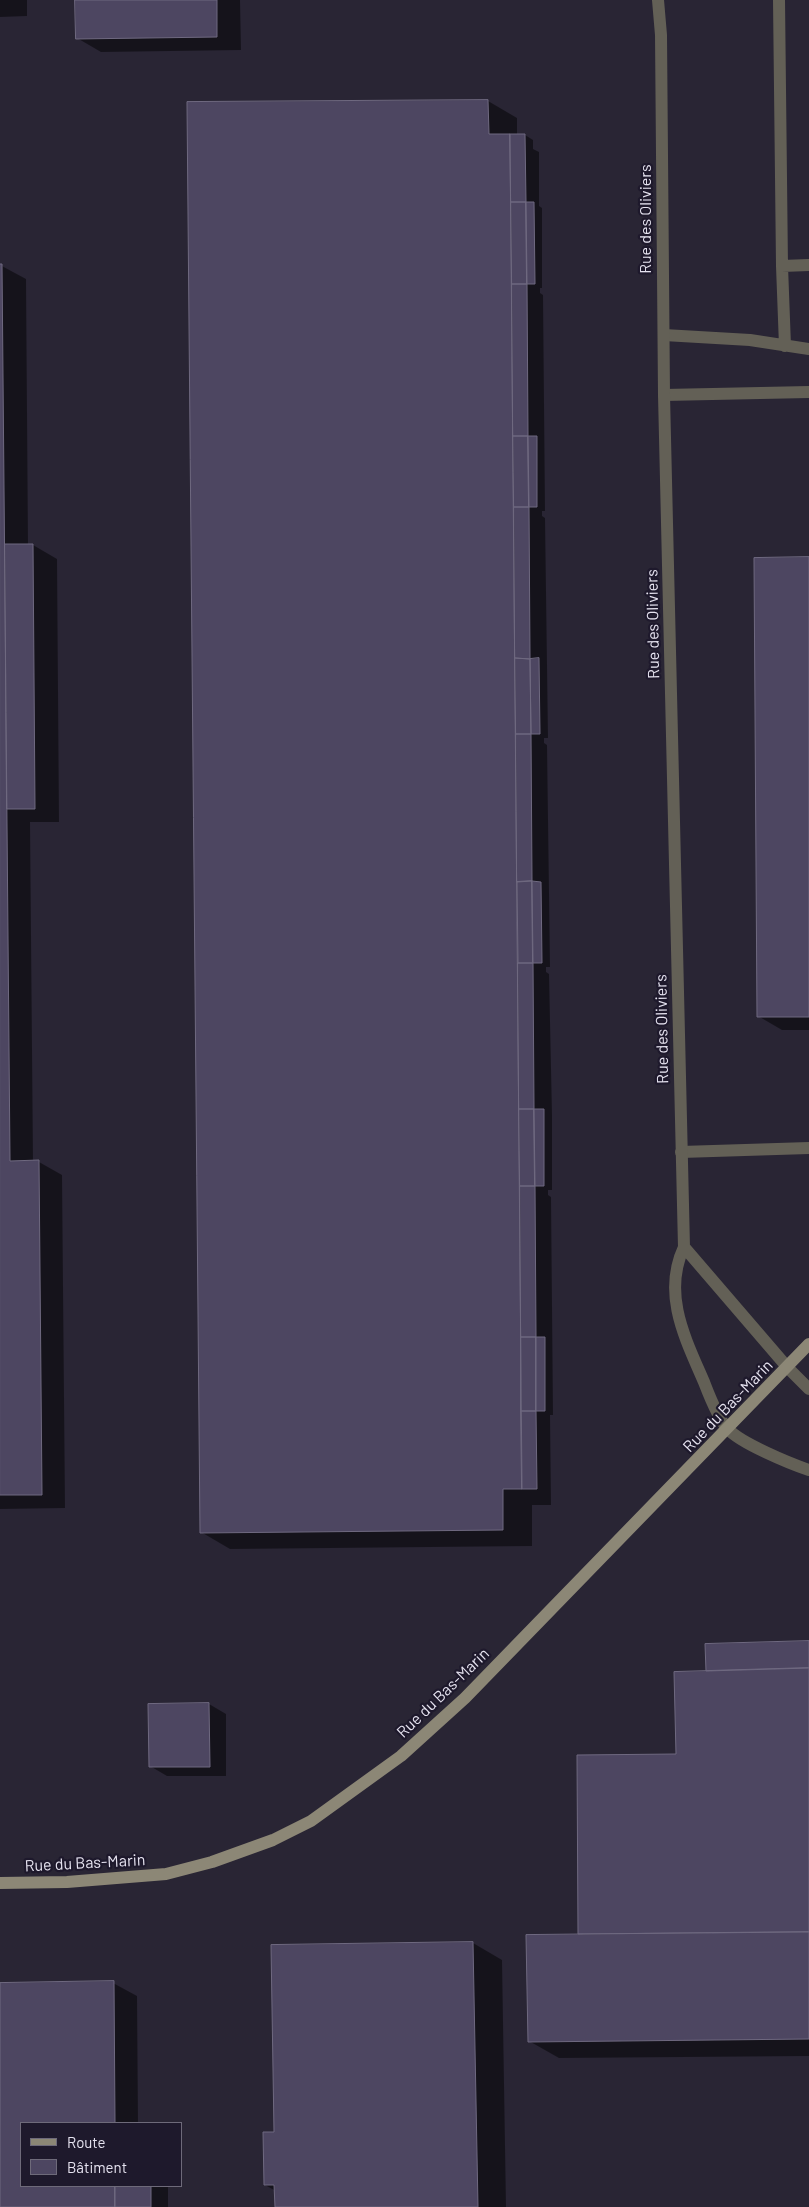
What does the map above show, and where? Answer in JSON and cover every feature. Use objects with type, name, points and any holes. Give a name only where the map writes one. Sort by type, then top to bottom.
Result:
[{"type":"main road","name":"Rue du Bas-Marin","points":[[0,1883],[67,1882],[166,1874],[220,1859],[273,1840],[311,1821],[401,1756],[465,1698],[788,1368],[809,1344]]},
{"type":"street","name":"Rue des Oliviers","points":[[658,0],[661,35],[664,394],[684,1247],[675,1275],[674,1292],[677,1314],[710,1398],[728,1429]]},
{"type":"street","points":[[779,0],[782,266],[785,346]]},
{"type":"street","points":[[782,266],[809,265]]},
{"type":"street","points":[[664,335],[750,340],[809,349]]},
{"type":"street","points":[[664,394],[809,392]]},
{"type":"street","points":[[681,1152],[809,1148]]},
{"type":"street","points":[[684,1247],[788,1368],[809,1389]]},
{"type":"street","points":[[728,1429],[756,1447],[792,1465],[809,1470]]},
{"type":"shaded area","points":[[0,0],[809,0],[809,2207],[0,2207]]},
{"type":"building","points":[[75,0],[217,0],[217,37],[76,39]]},
{"type":"building","points":[[488,100],[489,134],[510,134],[522,1489],[503,1489],[503,1530],[200,1533],[187,102]]},
{"type":"building","points":[[510,134],[525,134],[526,202],[511,202]]},
{"type":"building","points":[[511,202],[526,202],[527,284],[512,284]]},
{"type":"building","points":[[526,202],[534,202],[535,284],[527,284]]},
{"type":"building","points":[[0,264],[2,264],[10,1161],[39,1160],[42,1495],[0,1495]]},
{"type":"building","points":[[512,284],[527,284],[528,436],[513,436]]},
{"type":"building","points":[[513,436],[528,436],[529,507],[514,507]]},
{"type":"building","points":[[528,436],[537,436],[537,507],[529,507]]},
{"type":"building","points":[[514,507],[529,507],[530,659],[515,658]]},
{"type":"building","points":[[5,544],[33,544],[35,809],[7,809]]},
{"type":"building","points":[[809,557],[809,1017],[757,1017],[754,558]]},
{"type":"building","points":[[515,658],[530,659],[531,734],[516,734]]},
{"type":"building","points":[[539,658],[540,734],[531,734],[530,659]]},
{"type":"building","points":[[516,734],[531,734],[532,881],[517,882]]},
{"type":"building","points":[[532,881],[541,882],[542,963],[533,963]]},
{"type":"building","points":[[532,881],[533,963],[518,963],[517,882]]},
{"type":"building","points":[[518,963],[533,963],[534,1109],[519,1109]]},
{"type":"building","points":[[519,1109],[534,1109],[535,1186],[520,1186]]},
{"type":"building","points":[[534,1109],[544,1109],[544,1186],[535,1186]]},
{"type":"building","points":[[520,1186],[535,1186],[536,1337],[521,1337]]},
{"type":"building","points":[[521,1337],[536,1337],[536,1411],[521,1411]]},
{"type":"building","points":[[536,1337],[545,1337],[545,1411],[536,1411]]},
{"type":"building","points":[[521,1411],[536,1411],[537,1489],[522,1489]]},
{"type":"building","points":[[809,1641],[809,1668],[706,1671],[705,1644]]},
{"type":"building","points":[[809,1668],[809,1932],[578,1934],[577,1755],[676,1754],[674,1672]]},
{"type":"building","points":[[209,1703],[210,1767],[149,1767],[148,1704]]},
{"type":"building","points":[[809,1932],[809,2039],[528,2042],[526,1935]]},
{"type":"building","points":[[473,1942],[478,2207],[275,2207],[274,2185],[264,2185],[263,2132],[274,2132],[271,1945]]},
{"type":"building","points":[[114,1981],[115,2122],[20,2122],[20,2187],[115,2187],[115,2207],[0,2207],[0,1983]]},
{"type":"building","points":[[115,2187],[151,2187],[151,2207],[115,2207]]}]
